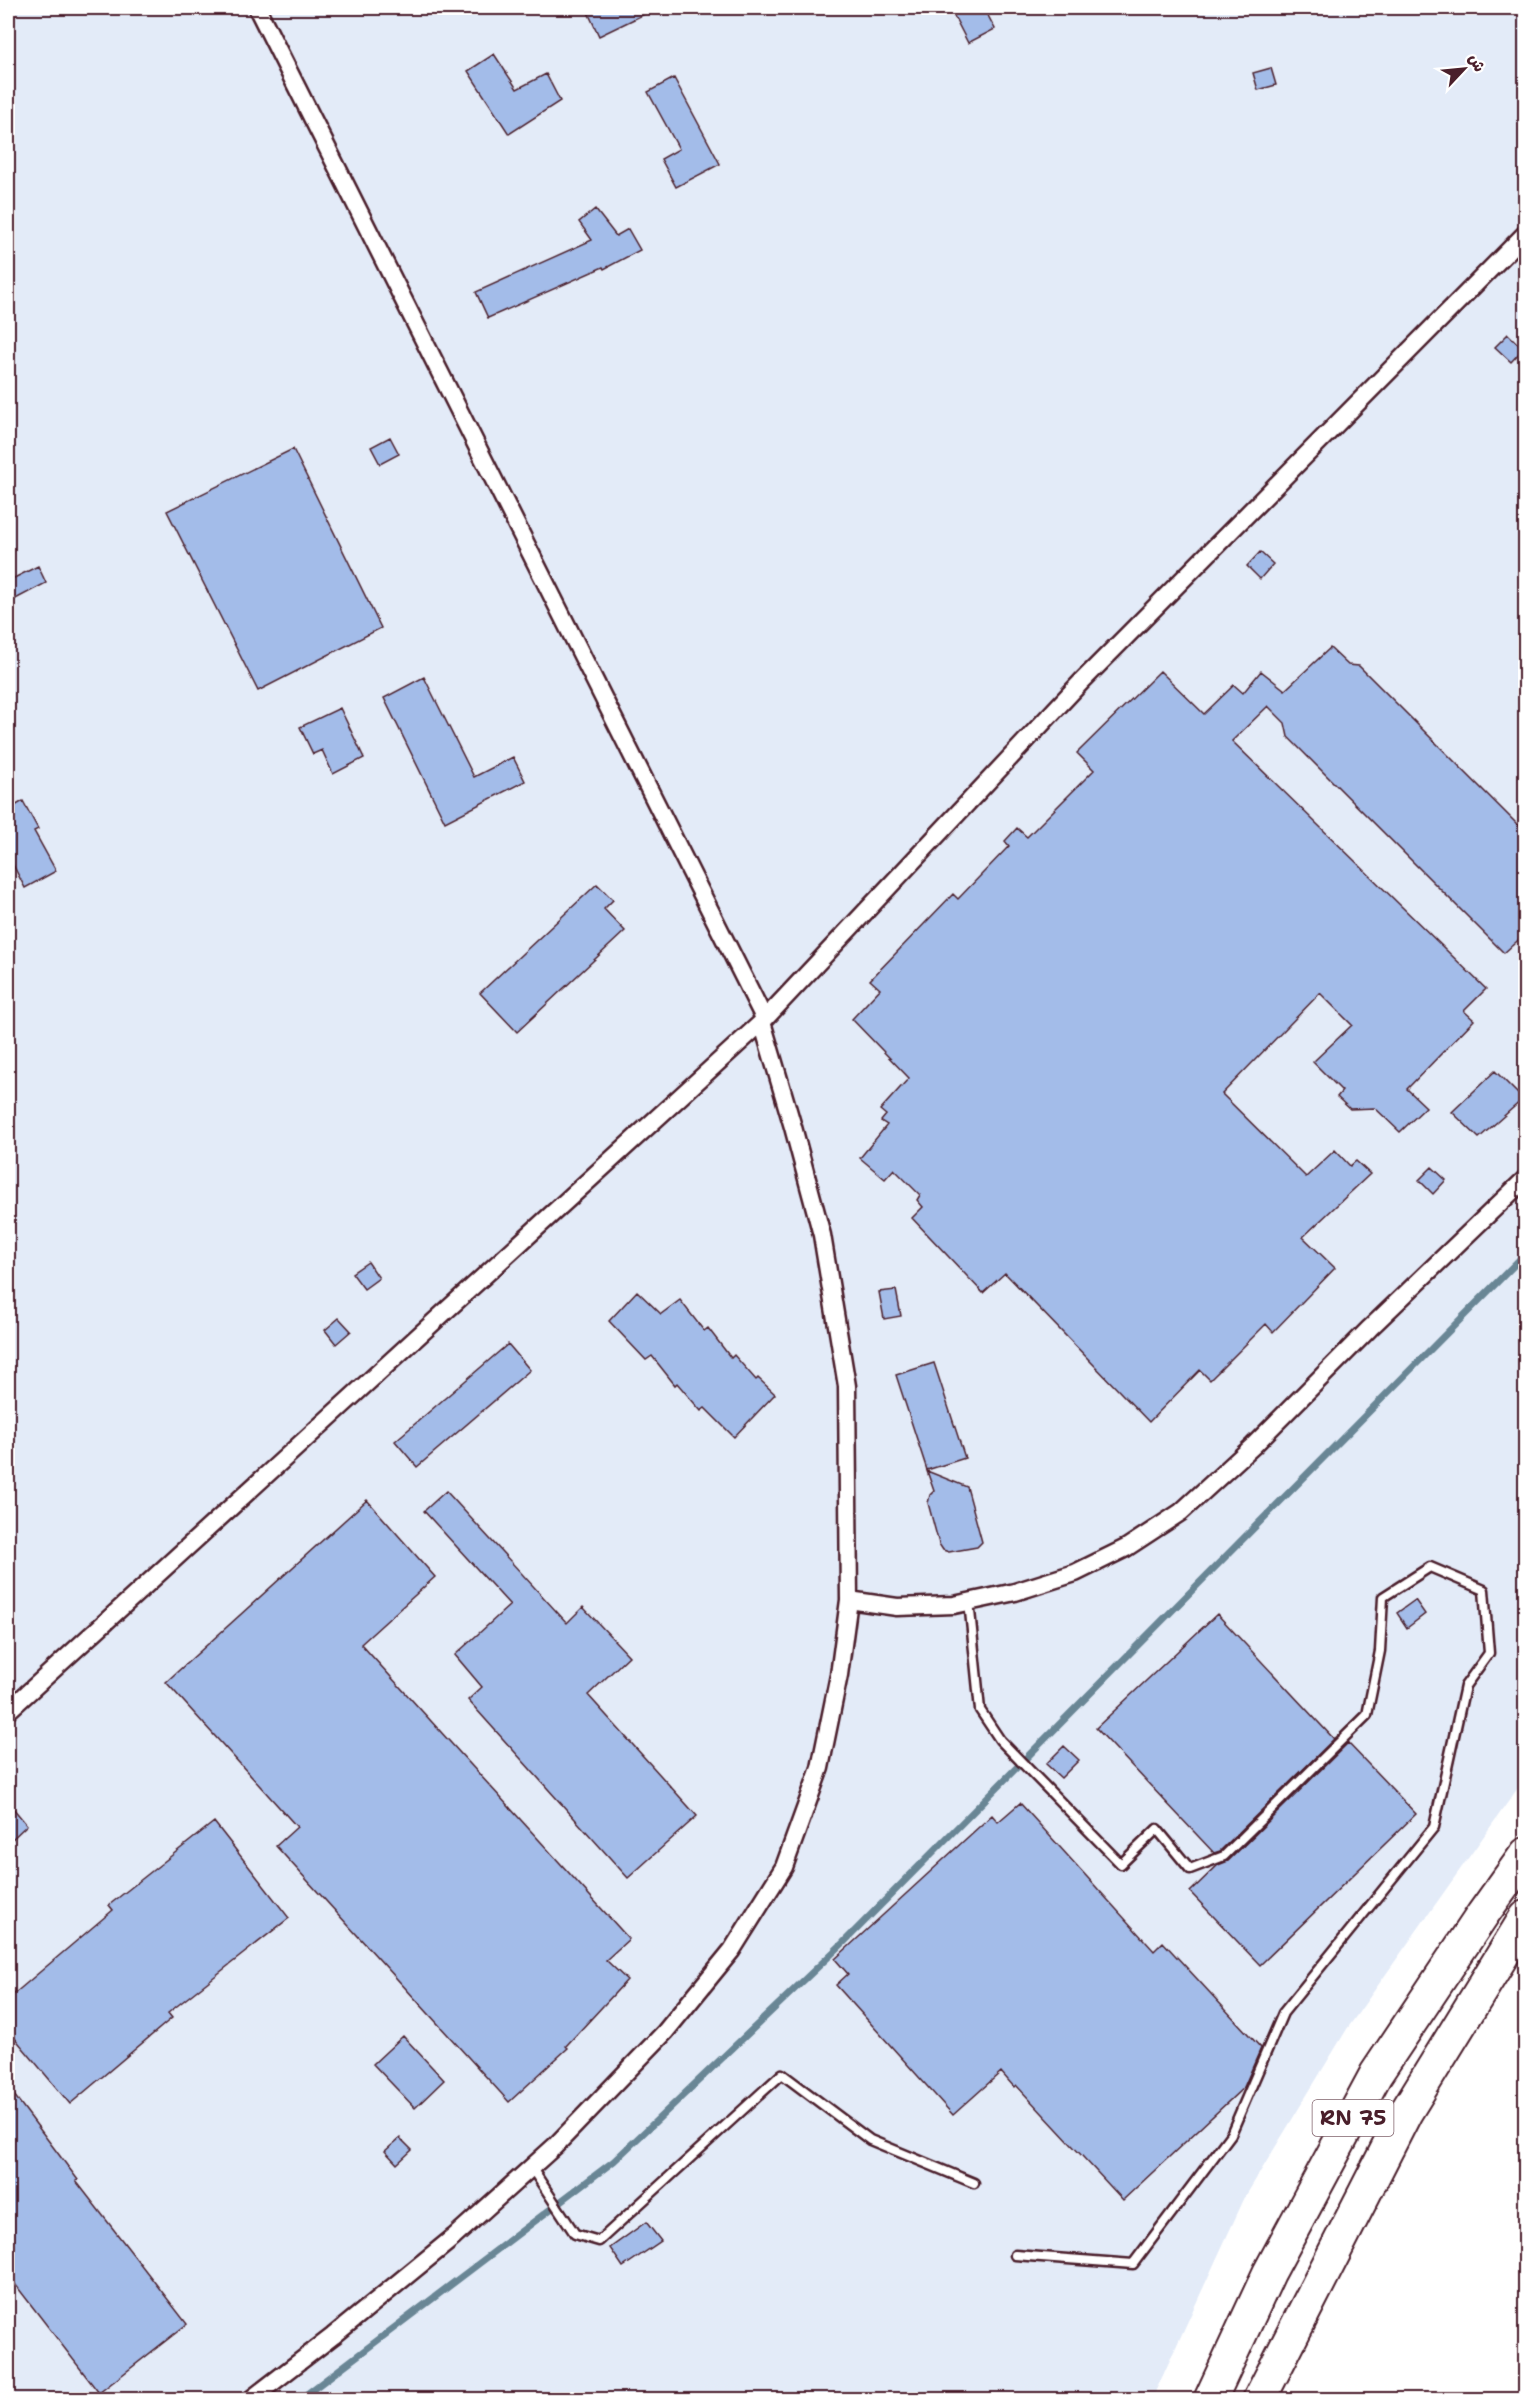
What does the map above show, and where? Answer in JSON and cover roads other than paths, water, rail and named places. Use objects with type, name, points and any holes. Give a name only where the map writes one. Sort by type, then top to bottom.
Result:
[{"type":"highway","name":"RN 75","points":[[1210,2400],[1269,2273],[1376,2074],[1526,1854]]},
{"type":"highway","name":"RN 75","points":[[1259,2400],[1406,2112],[1526,1917]]},
{"type":"street","points":[[250,2400],[333,2336],[454,2237],[555,2146],[665,2032],[732,1950],[784,1867],[820,1768],[839,1675],[849,1599],[847,1386],[822,1235],[794,1126],[763,1020],[257,8]]},
{"type":"street","points":[[8,1712],[763,1020],[1082,681],[1526,234]]},
{"type":"street","points":[[849,1599],[897,1607],[954,1605],[1015,1592],[1075,1573],[1126,1548],[1181,1512],[1253,1446],[1370,1328],[1526,1178]]},
{"type":"lane","points":[[969,1601],[980,1710],[1000,1740],[1121,1864],[1157,1829],[1190,1869],[1224,1856],[1367,1715],[1380,1651],[1383,1597],[1430,1567],[1484,1590],[1489,1653],[1465,1686],[1434,1827],[1283,2013],[1231,2134],[1133,2264],[1015,2255]]},
{"type":"lane","points":[[531,2167],[575,2234],[600,2241],[782,2074],[870,2140],[974,2183]]},
{"type":"waterway","points":[[299,2400],[614,2161],[843,1943],[1526,1253]]}]
